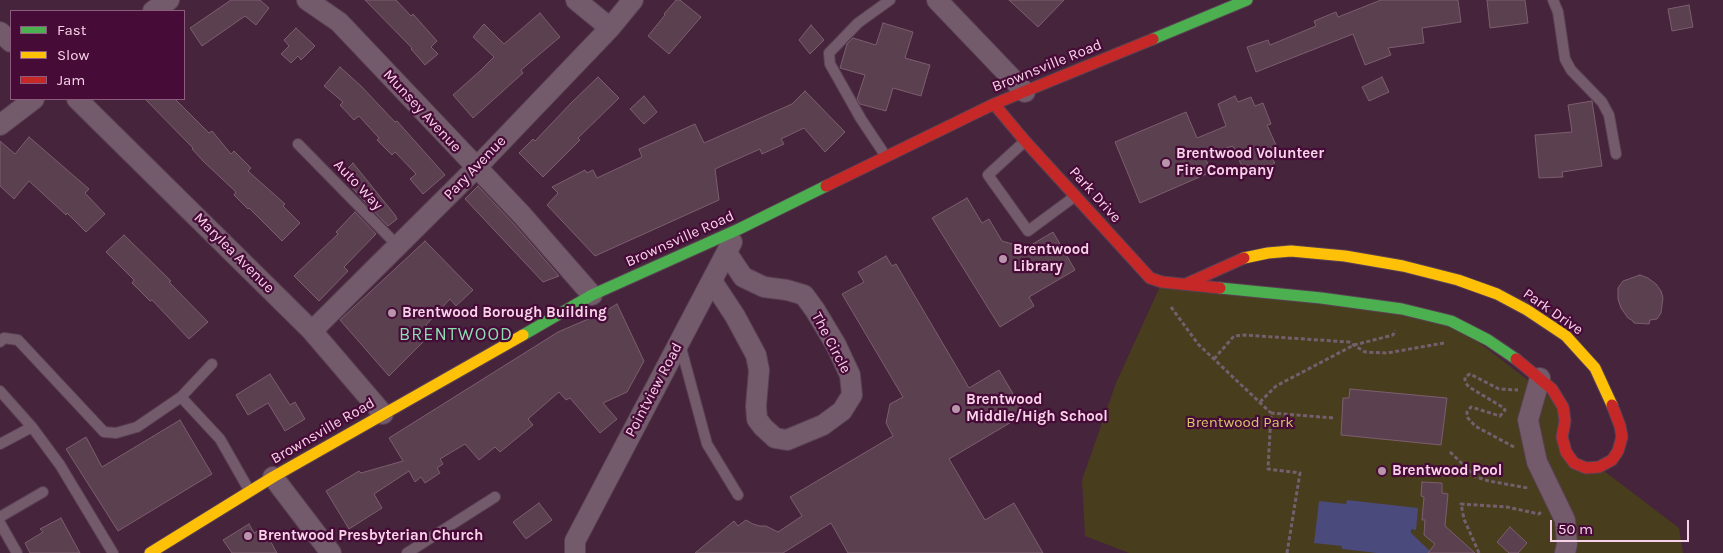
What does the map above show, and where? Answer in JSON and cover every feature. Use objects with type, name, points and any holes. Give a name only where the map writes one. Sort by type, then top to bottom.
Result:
[{"type":"street","points":[[154,10],[169,0]]},
{"type":"street","name":"Munsey Avenue","points":[[307,0],[339,22],[522,215],[592,295]]},
{"type":"street","points":[[576,0],[610,28]]},
{"type":"street","name":"Pary Avenue","points":[[312,331],[476,168],[610,28],[633,0]]},
{"type":"street","points":[[937,0],[1025,92]]},
{"type":"street","name":"Brownsville Road","points":[[150,553],[273,477],[592,295],[739,229],[994,104],[1247,0]]},
{"type":"street","points":[[0,32],[10,41]]},
{"type":"street","points":[[0,125],[33,100]]},
{"type":"street","name":"Marylea Avenue","points":[[78,100],[312,331],[382,414]]},
{"type":"street","name":"Park Drive","points":[[994,104],[1025,141],[1150,278],[1162,282],[1321,298],[1402,309],[1451,321],[1488,340],[1523,362],[1538,384],[1552,389],[1563,407],[1565,421],[1562,437],[1566,452],[1574,463],[1586,468],[1599,467],[1612,460],[1618,451],[1622,437],[1620,426],[1604,384],[1595,368],[1566,336],[1527,310],[1497,294],[1458,280],[1403,266],[1345,256],[1291,250],[1268,252],[1247,257],[1186,284]]},
{"type":"street","name":"Pointview Road","points":[[578,549],[679,343],[739,229]]},
{"type":"street","name":"The Circle","points":[[712,281],[735,316],[756,355],[759,370],[756,406],[757,419],[763,427],[775,438],[787,440],[823,425],[842,411],[852,395],[850,375],[815,310],[804,295],[787,290],[764,287],[743,277],[727,253]]},
{"type":"street","points":[[1538,384],[1528,420],[1537,462],[1565,520],[1568,544],[1565,553]]},
{"type":"street","points":[[273,477],[331,553]]},
{"type":"lane","points":[[886,157],[861,120],[830,64],[829,53],[858,23],[890,0]]},
{"type":"lane","points":[[1553,0],[1558,12],[1565,59],[1571,70],[1602,102],[1609,115],[1616,154]]},
{"type":"lane","points":[[1025,141],[988,175],[1028,231],[1076,196]]},
{"type":"lane","name":"Auto Way","points":[[298,144],[398,246]]},
{"type":"lane","points":[[0,342],[4,338],[18,340],[104,432],[116,433],[137,427],[181,397],[212,364]]},
{"type":"lane","points":[[679,343],[707,444],[738,495]]},
{"type":"lane","points":[[0,391],[32,427],[60,465],[113,553]]},
{"type":"lane","points":[[181,397],[220,439],[250,491]]},
{"type":"lane","points":[[0,444],[32,427]]},
{"type":"lane","points":[[0,517],[43,492]]},
{"type":"lane","points":[[407,553],[495,498]]},
{"type":"lane","points":[[0,523],[17,553]]},
{"type":"path","points":[[1150,278],[1198,344],[1271,413],[1334,418]]},
{"type":"path","points":[[1214,359],[1234,336],[1244,335],[1349,342],[1365,352],[1386,352],[1432,346],[1450,340]]},
{"type":"path","points":[[1260,402],[1276,386],[1354,345],[1394,335]]},
{"type":"path","points":[[1535,454],[1522,452],[1475,426],[1467,417],[1467,412],[1471,407],[1500,416],[1505,410],[1469,387],[1465,382],[1465,377],[1470,374],[1499,390],[1518,390],[1538,384]]},
{"type":"path","points":[[1271,413],[1268,468],[1300,473],[1287,553]]},
{"type":"path","points":[[1450,452],[1476,477],[1488,481],[1530,488]]},
{"type":"path","points":[[1479,553],[1464,519],[1462,504],[1507,507],[1538,514],[1544,508]]},
{"type":"green space","name":"Brentwood Park","points":[[1162,282],[1451,321],[1563,407],[1566,452],[1599,467],[1679,528],[1683,553],[1129,553],[1085,536],[1082,480],[1116,383]]},
{"type":"shaded area","name":"Brentwood Pool","points":[[1347,500],[1418,508],[1416,530],[1411,529],[1411,533],[1432,553],[1377,553],[1342,549],[1342,546],[1314,543],[1319,501],[1346,504]]},
{"type":"building","points":[[231,0],[260,0],[269,8],[256,25],[245,16],[202,46],[190,28]]},
{"type":"building","points":[[365,0],[396,0],[411,16],[413,14],[437,41],[431,47],[438,54],[425,65],[412,48]]},
{"type":"building","points":[[676,0],[680,0],[701,17],[669,54],[648,36]]},
{"type":"building","points":[[1009,0],[1064,0],[1038,27]]},
{"type":"building","points":[[1381,0],[1458,0],[1461,22],[1422,28],[1424,43],[1388,48],[1391,55],[1365,65],[1353,34],[1256,72],[1247,47],[1268,40],[1270,45],[1316,26],[1314,21],[1336,12],[1338,17]]},
{"type":"building","points":[[1487,0],[1525,0],[1528,23],[1490,28]]},
{"type":"building","points":[[1689,5],[1693,27],[1672,31],[1668,9]]},
{"type":"building","points":[[540,13],[560,37],[521,70],[523,73],[473,118],[453,95],[494,57],[473,37],[484,24],[504,44]]},
{"type":"building","points":[[883,23],[913,32],[905,58],[930,65],[921,96],[893,88],[886,111],[860,104],[857,99],[865,75],[840,68],[847,44],[853,38],[876,45]]},
{"type":"building","points":[[811,25],[824,40],[810,54],[799,40]]},
{"type":"building","points":[[296,28],[315,46],[301,60],[298,56],[291,63],[281,54],[289,46],[284,40]]},
{"type":"building","points":[[340,67],[395,122],[397,121],[445,175],[423,194],[410,179],[416,174],[395,152],[392,155],[377,140],[379,138],[359,116],[354,120],[340,105],[343,102],[324,86]]},
{"type":"building","points":[[598,77],[619,98],[578,138],[580,140],[543,177],[519,153],[533,139],[535,141]]},
{"type":"building","points":[[1382,77],[1389,92],[1369,101],[1362,87]]},
{"type":"building","points":[[805,91],[845,132],[825,152],[804,128],[781,139],[784,144],[762,154],[760,149],[715,169],[719,200],[595,256],[547,205],[558,193],[552,187],[585,170],[587,173],[593,170],[597,178],[642,157],[639,149],[695,124],[704,143],[792,104]]},
{"type":"building","points":[[644,96],[657,112],[644,124],[630,109]]},
{"type":"building","name":"Brentwood Volunteer Fire Company","points":[[1235,96],[1238,102],[1251,97],[1255,106],[1263,103],[1271,124],[1267,125],[1280,154],[1272,158],[1275,163],[1256,173],[1252,165],[1243,169],[1233,146],[1204,155],[1211,172],[1140,203],[1115,142],[1186,112],[1197,138],[1226,126],[1218,104]]},
{"type":"building","points":[[146,100],[176,100],[209,133],[212,131],[231,154],[234,151],[251,168],[248,171],[285,204],[283,206],[300,223],[282,241],[234,195],[236,192],[204,162],[193,148]]},
{"type":"building","points":[[1592,101],[1602,166],[1562,172],[1563,177],[1539,178],[1535,135],[1572,132],[1568,105]]},
{"type":"building","points":[[29,137],[89,189],[85,193],[105,214],[86,232],[29,181],[14,199],[0,186],[0,141],[15,154]]},
{"type":"building","points":[[353,163],[395,215],[397,219],[388,226],[341,175]]},
{"type":"building","points":[[478,186],[559,276],[543,282],[465,199]]},
{"type":"building","name":"Brentwood Library","points":[[967,198],[982,223],[989,219],[1002,241],[1026,248],[1053,232],[1075,270],[1029,297],[1034,306],[1000,327],[932,218]]},
{"type":"building","points":[[355,212],[376,234],[344,267],[348,271],[319,301],[294,276],[338,234],[336,232]]},
{"type":"building","points":[[124,235],[171,281],[169,282],[208,322],[189,339],[152,300],[150,301],[132,283],[134,280],[106,252]]},
{"type":"building","name":"Brentwood Borough Building","points":[[425,241],[473,290],[456,306],[450,299],[426,325],[433,332],[389,376],[340,320]]},
{"type":"building","name":"Brentwood Middle/High School","points":[[886,256],[892,266],[896,264],[969,388],[999,370],[1025,414],[949,459],[985,520],[1014,503],[1043,553],[848,553],[831,523],[783,553],[695,553],[734,521],[738,526],[746,520],[778,532],[802,516],[790,497],[893,436],[886,423],[890,404],[903,397],[842,294],[864,282],[858,272]]},
{"type":"building","points":[[1640,275],[1656,284],[1663,298],[1661,313],[1657,319],[1650,320],[1649,324],[1634,323],[1621,308],[1618,299],[1618,288],[1623,281]]},
{"type":"building","points":[[617,304],[644,361],[627,392],[603,403],[617,419],[600,433],[570,398],[566,400],[559,392],[528,419],[533,425],[500,452],[495,447],[479,460],[465,444],[440,459],[443,464],[437,468],[440,473],[425,483],[421,477],[415,482],[409,471],[374,494],[382,508],[349,529],[326,491],[359,471],[361,473],[403,461],[389,438],[558,332],[602,313]]},
{"type":"building","points":[[270,374],[290,405],[295,402],[305,419],[285,431],[268,403],[248,415],[236,395]]},
{"type":"building","points":[[1350,389],[1447,398],[1441,445],[1341,435],[1343,398],[1349,398]]},
{"type":"building","points":[[180,420],[212,474],[118,531],[66,449],[86,437],[102,467]]},
{"type":"building","points":[[1422,482],[1442,483],[1442,493],[1448,494],[1445,526],[1475,553],[1428,553],[1435,544],[1424,535],[1425,520],[1422,520],[1424,497],[1421,496]]},
{"type":"building","points":[[539,503],[552,520],[526,539],[513,522]]},
{"type":"building","points":[[61,518],[80,553],[30,553],[25,543],[43,532],[40,529]]},
{"type":"building","name":"Brentwood Presbyterian Church","points":[[249,524],[254,533],[263,528],[277,553],[232,553],[223,540]]},
{"type":"building","points":[[1510,527],[1527,543],[1518,553],[1509,553],[1497,542]]},
{"type":"traffic: fast","points":[[1153,39],[1247,0]]},
{"type":"traffic: fast","points":[[523,335],[592,295],[739,229],[826,186]]},
{"type":"traffic: fast","points":[[1220,288],[1321,298],[1402,309],[1451,321],[1488,340],[1516,359]]},
{"type":"traffic: slow","points":[[1244,258],[1291,251],[1345,256],[1403,266],[1458,280],[1497,294],[1527,310],[1566,336],[1595,368],[1612,405]]},
{"type":"traffic: slow","points":[[150,553],[273,477],[523,335]]},
{"type":"traffic: jam","points":[[826,186],[994,104],[1153,39]]},
{"type":"traffic: jam","points":[[994,104],[1025,141],[1150,278],[1162,282],[1220,288]]},
{"type":"traffic: jam","points":[[1186,284],[1244,258]]},
{"type":"traffic: jam","points":[[1516,359],[1552,389],[1563,407],[1565,421],[1562,437],[1566,452],[1574,463],[1586,468],[1599,467],[1612,460],[1618,451],[1622,437],[1612,405]]},
{"type":"place","name":"Brentwood Volunteer Fire Company","points":[[1166,163]]},
{"type":"place","name":"Brentwood Library","points":[[1003,259]]},
{"type":"place","name":"Brentwood Borough Building","points":[[392,313]]},
{"type":"place","name":"Brentwood Middle/High School","points":[[956,409]]},
{"type":"place","name":"Brentwood Pool","points":[[1382,471]]},
{"type":"place","name":"Brentwood Presbyterian Church","points":[[248,536]]},
{"type":"district","name":"BRENTWOOD","points":[[456,335]]}]
